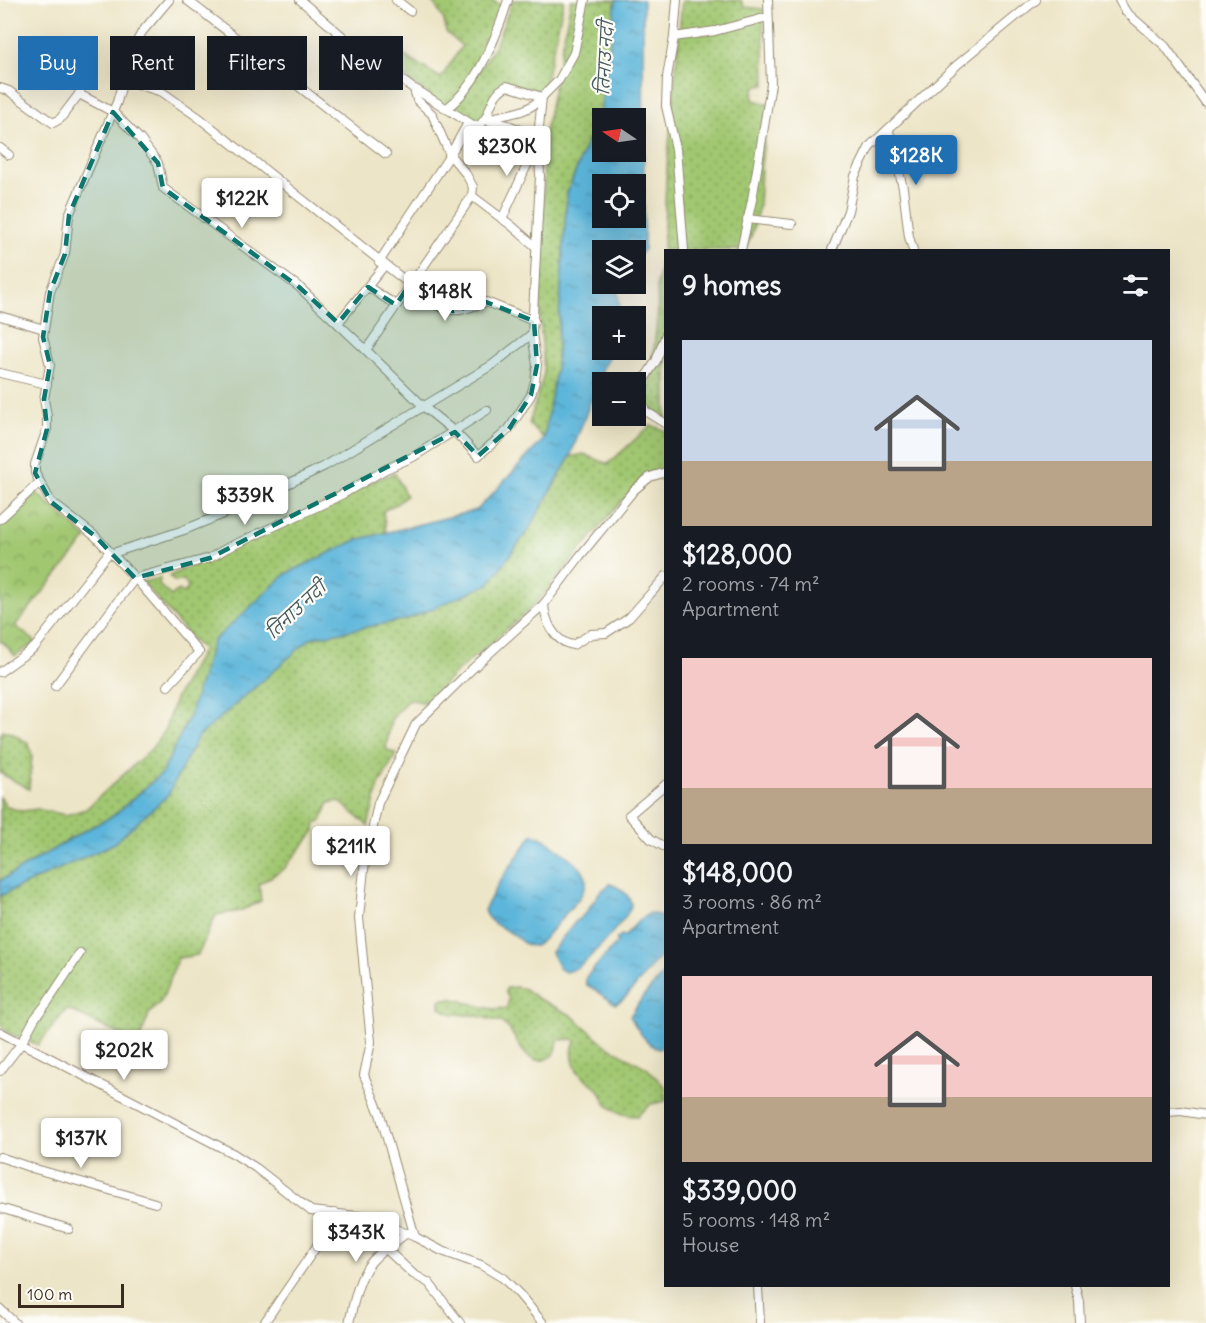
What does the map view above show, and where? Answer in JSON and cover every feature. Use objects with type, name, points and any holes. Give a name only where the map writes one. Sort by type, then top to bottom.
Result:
[{"type":"street","points":[[140,36],[169,0]]},
{"type":"street","points":[[187,0],[386,154]]},
{"type":"street","points":[[300,0],[347,40],[414,89],[476,127],[484,120],[520,113],[534,106],[559,80],[574,53],[585,0]]},
{"type":"street","points":[[396,0],[410,11]]},
{"type":"street","points":[[678,0],[667,77],[666,106],[676,149],[684,249]]},
{"type":"street","points":[[741,249],[752,200],[771,84],[768,0]]},
{"type":"street","points":[[832,249],[848,211],[855,176],[870,146],[889,131],[957,65],[1036,0]]},
{"type":"street","points":[[1119,0],[1126,12],[1165,46],[1206,103]]},
{"type":"street","points":[[446,109],[458,100],[490,51],[501,25],[507,1]]},
{"type":"street","points":[[674,37],[715,31],[768,16]]},
{"type":"street","points":[[484,120],[495,94],[507,86],[542,97]]},
{"type":"street","points":[[0,88],[9,91],[53,123],[60,119],[80,90]]},
{"type":"street","points":[[366,350],[472,196],[469,181],[450,155],[432,114],[417,100],[414,89]]},
{"type":"street","points":[[120,90],[113,112],[69,215],[65,254],[50,292],[43,337],[50,365],[44,399],[47,429],[35,464],[35,473],[51,502],[95,536],[199,652],[168,686]]},
{"type":"street","points":[[153,90],[162,93],[198,117],[382,264],[436,304],[453,311],[464,310],[486,302],[534,321]]},
{"type":"street","points":[[79,94],[113,112],[140,139],[158,163],[163,188],[299,287],[424,408],[454,432],[478,456],[509,429],[531,395],[535,381],[537,365],[532,334],[540,176],[538,137],[542,97]]},
{"type":"street","points":[[484,120],[508,125],[538,137]]},
{"type":"street","points":[[338,323],[368,286],[468,123]]},
{"type":"street","points":[[889,131],[903,188],[913,249]]},
{"type":"street","points":[[0,148],[9,155]]},
{"type":"street","points":[[502,219],[527,165],[538,150]]},
{"type":"street","points":[[472,196],[536,247]]},
{"type":"street","points":[[747,219],[792,224]]},
{"type":"street","points":[[368,286],[396,305]]},
{"type":"street","points":[[0,316],[44,329]]},
{"type":"street","points":[[0,672],[35,647],[107,555],[184,530],[238,508],[325,466],[492,365],[532,334]]},
{"type":"street","points":[[664,339],[656,361],[641,384],[639,392],[645,411],[664,423]]},
{"type":"street","points":[[0,373],[47,384]]},
{"type":"street","points":[[55,686],[135,578],[210,558],[226,548],[336,498],[454,432],[487,410]]},
{"type":"street","points":[[411,1235],[380,1114],[364,1075],[371,1042],[359,918],[364,869],[378,804],[416,724],[472,669],[544,604],[580,555],[634,490],[650,477],[664,473]]},
{"type":"street","points":[[0,519],[40,482]]},
{"type":"street","points":[[544,604],[544,617],[552,630],[566,644],[573,645],[591,633],[606,633],[629,618],[664,578]]},
{"type":"street","points":[[663,846],[651,839],[629,815],[664,786]]},
{"type":"street","points":[[0,1071],[21,1044],[35,1018],[80,952]]},
{"type":"street","points":[[0,1032],[234,1154],[256,1168],[311,1211],[367,1217],[442,1251],[481,1265],[503,1278],[543,1323]]},
{"type":"street","points":[[1170,1112],[1181,1111],[1206,1115]]},
{"type":"street","points":[[0,1157],[155,1203]]},
{"type":"street","points":[[0,1208],[69,1228]]},
{"type":"street","points":[[264,1323],[325,1234],[334,1213]]},
{"type":"street","points":[[349,1323],[357,1290],[371,1262],[385,1248],[411,1235]]},
{"type":"street","points":[[385,1248],[412,1274],[429,1283],[460,1323]]},
{"type":"street","points":[[758,1287],[760,1323]]},
{"type":"street","points":[[1075,1287],[1079,1300],[1080,1323]]},
{"type":"street","points":[[1,1313],[15,1323]]},
{"type":"highlighted area","points":[[113,112],[158,163],[163,188],[299,287],[338,323],[368,287],[396,305],[410,284],[453,311],[486,302],[534,321],[537,365],[531,395],[509,429],[478,456],[455,432],[210,558],[135,578],[95,536],[51,502],[35,473],[47,429],[44,399],[50,365],[43,337],[50,292],[65,254],[69,215]]},
{"type":"green space","points":[[430,0],[492,0],[504,7],[473,75],[446,107],[403,77],[403,55],[441,78],[462,46],[446,32],[444,20]]},
{"type":"green space","points":[[513,0],[564,0],[543,93],[507,83],[478,125],[454,110],[495,46]]},
{"type":"green space","points":[[571,0],[616,0],[601,108],[592,108],[592,130],[567,193],[556,368],[544,439],[529,424],[544,373],[539,302],[543,253],[544,137]]},
{"type":"green space","points":[[682,0],[741,0],[744,7],[763,9],[765,85],[754,87],[753,100],[769,104],[761,165],[759,206],[745,249],[664,249],[664,418],[647,406],[658,313],[657,282],[663,252],[666,179]]},
{"type":"green space","points":[[651,425],[664,430],[664,470],[645,476],[535,605],[452,676],[427,703],[408,699],[391,720],[386,749],[396,754],[379,785],[368,826],[339,801],[329,803],[321,821],[316,823],[315,831],[284,869],[259,884],[261,901],[240,911],[216,915],[198,955],[178,958],[162,1000],[149,1014],[139,1042],[67,1009],[38,1045],[7,1032],[0,1026],[0,896],[113,844],[168,795],[197,738],[311,638],[408,619],[489,584],[529,529],[570,457],[584,454],[608,464]]},
{"type":"green space","points":[[395,473],[406,496],[383,511],[386,533],[356,540],[189,717],[162,773],[113,816],[0,881],[0,797],[7,807],[22,811],[37,809],[66,815],[86,809],[151,749],[164,732],[175,699],[203,649],[196,644],[143,582],[160,578],[159,585],[171,596],[178,590],[184,593],[189,587],[183,580],[175,582],[169,576]]},
{"type":"green space","points":[[36,492],[87,538],[15,626],[36,642],[15,656],[3,642],[0,642],[0,524],[22,508]]},
{"type":"green space","points":[[3,731],[12,733],[29,744],[32,756],[29,789],[0,773],[0,735]]},
{"type":"green space","points":[[507,988],[525,989],[537,998],[571,1015],[607,1046],[647,1068],[664,1086],[664,1101],[651,1104],[637,1116],[618,1112],[606,1104],[598,1089],[577,1070],[573,1059],[572,1050],[575,1041],[573,1039],[558,1040],[556,1052],[550,1058],[534,1059],[528,1057],[510,1030],[500,1021],[450,1013],[440,1007],[440,1000],[456,999],[488,1008],[507,1008],[509,999],[505,991]]},
{"type":"water","points":[[616,0],[643,0],[643,108],[601,108]]},
{"type":"water","name":"तिनाउ नदी","points":[[592,130],[592,162],[644,162],[644,174],[592,174],[592,228],[644,228],[644,240],[592,240],[592,294],[618,294],[620,306],[592,306],[592,360],[607,360],[602,372],[592,372],[592,398],[570,457],[529,529],[489,584],[408,619],[311,638],[197,738],[168,795],[113,844],[0,896],[0,881],[113,816],[162,773],[189,717],[213,641],[286,574],[356,540],[477,510],[544,439],[556,368],[567,193]]},
{"type":"water","points":[[533,834],[570,858],[582,870],[586,881],[580,897],[543,940],[535,946],[523,943],[492,922],[484,910],[500,881]]},
{"type":"water","points":[[610,884],[627,895],[631,902],[629,911],[610,936],[587,960],[565,972],[559,968],[551,952],[576,921],[586,913],[599,893]]},
{"type":"water","points":[[650,913],[664,919],[664,953],[633,989],[615,1004],[586,984],[586,977],[616,944],[617,938],[622,935],[624,937],[639,920]]},
{"type":"water","points":[[664,973],[664,1047],[659,1049],[646,1040],[630,1016],[642,998]]}]
